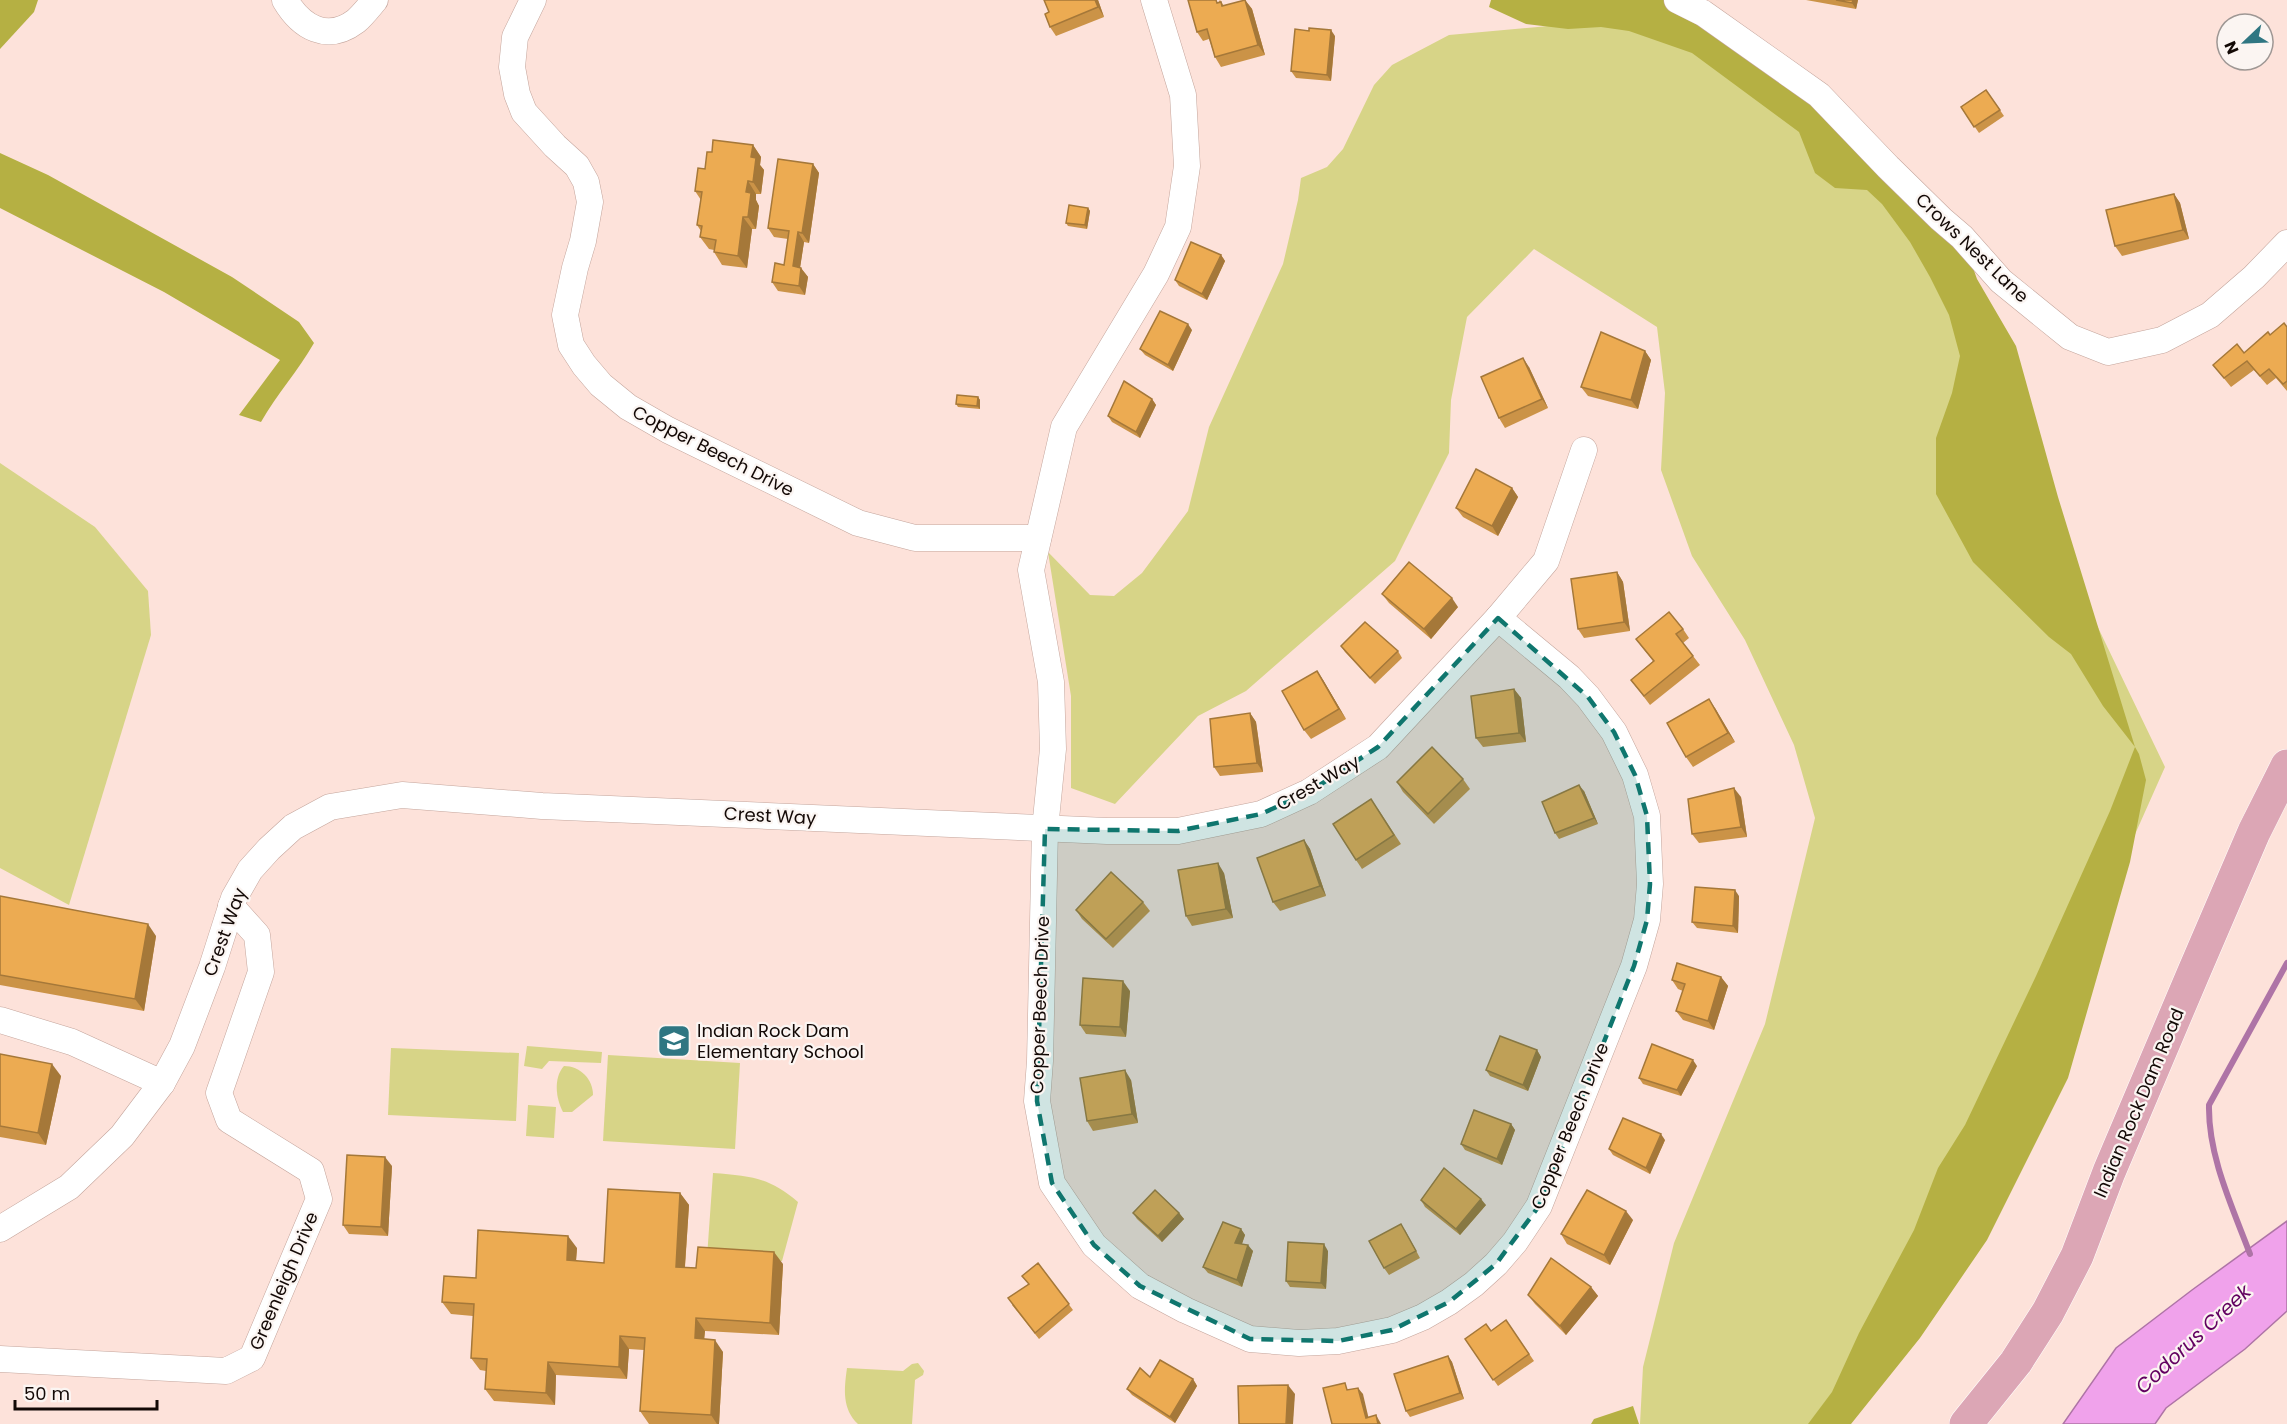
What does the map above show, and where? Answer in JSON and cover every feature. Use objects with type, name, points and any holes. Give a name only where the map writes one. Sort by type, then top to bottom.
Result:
[{"type":"main road","name":"Indian Rock Dam Road","points":[[1966,1424],[2016,1362],[2048,1312],[2077,1256],[2109,1172],[2197,963],[2254,832],[2287,766]]},
{"type":"street","points":[[285,0],[294,16],[310,28],[332,32],[355,22],[375,0]]},
{"type":"street","name":"Copper Beech Drive","points":[[533,0],[515,37],[512,67],[517,94],[524,112],[577,166],[586,182],[590,202],[584,241],[574,268],[565,315],[571,345],[601,385],[628,407],[668,430],[858,523],[915,538],[1038,538]]},
{"type":"street","name":"Copper Beech Drive","points":[[1154,0],[1183,95],[1187,166],[1178,227],[1156,274],[1064,426],[1031,570],[1051,682],[1053,749],[1045,829],[1040,1061],[1037,1101],[1052,1183],[1094,1245],[1140,1286],[1185,1310],[1250,1339],[1299,1343],[1338,1341],[1392,1330],[1423,1317],[1474,1284],[1496,1264],[1515,1242],[1539,1206],[1634,966],[1647,920],[1650,874],[1647,816],[1635,775],[1618,741],[1588,698],[1569,677],[1498,618]]},
{"type":"street","name":"Crows Nest Lane","points":[[1677,0],[1703,13],[1819,95],[1887,167],[1962,237],[2001,280],[2070,337],[2108,352],[2162,340],[2210,315],[2254,277],[2287,243]]},
{"type":"street","name":"Crest Way","points":[[0,1229],[69,1186],[122,1136],[162,1083],[182,1046],[212,967],[231,906],[250,870],[268,849],[293,826],[330,807],[402,795],[542,806],[1045,829],[1178,831],[1260,814],[1309,792],[1378,747],[1498,618],[1546,561],[1584,450]]},
{"type":"street","name":"Greenleigh Drive","points":[[0,1359],[226,1371],[252,1358],[319,1199],[311,1171],[229,1120],[219,1093],[261,972],[257,935],[231,906]]},
{"type":"street","points":[[0,1020],[72,1042],[162,1083]]},
{"type":"highlighted area","points":[[1498,618],[1588,697],[1614,732],[1635,775],[1647,816],[1650,884],[1647,920],[1634,966],[1539,1206],[1496,1264],[1449,1302],[1392,1330],[1338,1341],[1250,1339],[1140,1286],[1094,1245],[1052,1183],[1037,1101],[1045,829],[1178,831],[1261,814],[1309,792],[1378,747]]},
{"type":"shaded area","points":[[0,0],[38,0],[34,12],[0,49]]},
{"type":"shaded area","points":[[1491,0],[1677,0],[1703,13],[1888,167],[1962,237],[1977,279],[2016,346],[2058,497],[2135,747],[2103,706],[2071,654],[2049,637],[1973,562],[1936,494],[1936,438],[1952,393],[1960,356],[1949,315],[1930,277],[1910,242],[1882,204],[1867,190],[1835,188],[1815,173],[1799,132],[1692,53],[1629,31],[1601,27],[1568,29],[1526,24],[1489,7]]},
{"type":"shaded area","points":[[1625,19],[1715,52],[1808,123],[1924,248],[2080,590],[2165,767],[1903,1355],[1841,1424],[1640,1424],[1643,1367],[1674,1243],[1765,1024],[1815,818],[1794,745],[1745,640],[1692,556],[1661,470],[1665,393],[1657,327],[1534,249],[1467,317],[1451,400],[1449,453],[1395,561],[1246,691],[1198,716],[1115,804],[1071,788],[1071,696],[1048,552],[1090,595],[1114,596],[1142,573],[1188,511],[1209,427],[1283,264],[1301,178],[1327,167],[1343,149],[1374,85],[1392,65],[1449,35]]},
{"type":"shaded area","points":[[0,153],[48,175],[232,277],[299,322],[314,343],[261,422],[239,415],[280,360],[164,292],[0,208]]},
{"type":"shaded area","points":[[0,463],[95,527],[148,591],[151,635],[69,905],[0,868]]},
{"type":"shaded area","points":[[2135,747],[2146,780],[2130,862],[2068,1078],[1987,1240],[1920,1338],[1851,1424],[1808,1424],[1832,1392],[1859,1333],[1914,1230],[1938,1168],[1965,1125],[2036,976],[2110,811]]},
{"type":"shaded area","points":[[527,1046],[602,1052],[601,1063],[549,1061],[542,1069],[524,1066]]},
{"type":"shaded area","points":[[391,1048],[519,1053],[516,1121],[388,1115]]},
{"type":"shaded area","points":[[608,1055],[740,1063],[735,1149],[603,1141]]},
{"type":"shaded area","points":[[564,1066],[575,1068],[584,1074],[592,1089],[593,1095],[572,1112],[563,1112],[557,1095],[558,1076]]},
{"type":"shaded area","points":[[528,1105],[556,1107],[554,1138],[526,1136]]},
{"type":"shaded area","points":[[713,1173],[758,1179],[777,1187],[798,1202],[782,1261],[707,1257]]},
{"type":"shaded area","points":[[918,1363],[924,1371],[923,1375],[915,1380],[912,1424],[858,1424],[849,1412],[845,1398],[847,1368],[903,1371],[912,1364]]},
{"type":"shaded area","points":[[1633,1406],[1639,1424],[1591,1424],[1594,1419]]},
{"type":"water","name":"Codorus Creek","points":[[2287,1221],[2287,1311],[2245,1349],[2166,1408],[2155,1424],[2063,1424],[2116,1348]]},
{"type":"building","points":[[1044,0],[1095,0],[1098,7],[1050,27],[1045,14],[1049,12]]},
{"type":"building","points":[[1188,0],[1216,0],[1217,3],[1221,2],[1222,6],[1245,0],[1258,45],[1215,57],[1207,29],[1197,32]]},
{"type":"building","points":[[1836,0],[1853,0],[1852,3]]},
{"type":"building","points":[[1309,28],[1331,30],[1327,75],[1291,71],[1295,29],[1309,31]]},
{"type":"building","points":[[1986,90],[2000,110],[1974,127],[1961,107]]},
{"type":"building","points":[[713,140],[753,145],[751,157],[756,158],[753,182],[748,181],[746,192],[751,193],[748,217],[743,217],[738,256],[714,252],[716,240],[700,237],[702,226],[697,225],[702,192],[695,191],[698,168],[705,169],[707,152],[712,152]]},
{"type":"building","points":[[778,159],[813,164],[802,233],[798,232],[793,266],[801,268],[799,286],[772,282],[775,263],[784,265],[789,231],[768,228]]},
{"type":"building","points":[[2174,194],[2183,230],[2115,246],[2106,210]]},
{"type":"building","points":[[1069,205],[1088,208],[1085,225],[1066,223]]},
{"type":"building","points":[[1191,242],[1221,255],[1202,294],[1175,280]]},
{"type":"building","points":[[1160,311],[1188,324],[1168,365],[1140,349]]},
{"type":"building","points":[[2284,323],[2287,327],[2287,381],[2283,384],[2269,369],[2260,376],[2247,361],[2224,378],[2213,365],[2237,344],[2244,353],[2268,332],[2270,335]]},
{"type":"building","points":[[1601,332],[1645,351],[1631,400],[1581,387]]},
{"type":"building","points":[[1523,358],[1542,399],[1499,418],[1481,377]]},
{"type":"building","points":[[1124,381],[1152,399],[1136,432],[1108,416]]},
{"type":"building","points":[[957,395],[978,397],[977,406],[956,404]]},
{"type":"building","points":[[1476,469],[1512,488],[1492,526],[1456,508]]},
{"type":"building","points":[[1409,562],[1452,598],[1424,629],[1382,594]]},
{"type":"building","points":[[1617,572],[1624,622],[1578,629],[1571,579]]},
{"type":"building","points":[[1669,612],[1683,629],[1676,634],[1693,656],[1644,696],[1631,680],[1654,661],[1636,639]]},
{"type":"building","points":[[1365,622],[1398,651],[1370,678],[1341,646]]},
{"type":"building","points":[[1317,671],[1339,709],[1304,730],[1282,691]]},
{"type":"building","points":[[1514,689],[1519,733],[1476,738],[1471,696]]},
{"type":"building","points":[[1709,699],[1728,733],[1686,757],[1667,723]]},
{"type":"building","points":[[1250,713],[1257,763],[1214,767],[1210,719]]},
{"type":"building","points":[[1432,747],[1463,779],[1428,814],[1397,782]]},
{"type":"building","points":[[1579,785],[1594,818],[1555,833],[1542,802]]},
{"type":"building","points":[[1734,788],[1741,827],[1692,834],[1688,799]]},
{"type":"building","points":[[1371,799],[1394,835],[1356,860],[1333,824]]},
{"type":"building","points":[[1304,840],[1320,886],[1273,902],[1257,858]]},
{"type":"building","points":[[1218,863],[1226,909],[1186,916],[1178,870]]},
{"type":"building","points":[[1111,872],[1143,902],[1106,939],[1076,910]]},
{"type":"building","points":[[1695,887],[1735,890],[1733,926],[1692,922]]},
{"type":"building","points":[[0,896],[148,924],[135,999],[0,975]]},
{"type":"building","points":[[1677,963],[1721,977],[1708,1021],[1676,1011],[1685,984],[1672,980]]},
{"type":"building","points":[[1083,978],[1123,981],[1120,1027],[1080,1025]]},
{"type":"building","points":[[1500,1036],[1537,1050],[1523,1085],[1486,1070]]},
{"type":"building","points":[[1652,1044],[1693,1060],[1677,1090],[1639,1078]]},
{"type":"building","points":[[0,1054],[52,1064],[38,1133],[0,1126]]},
{"type":"building","points":[[1125,1070],[1132,1114],[1087,1121],[1080,1078]]},
{"type":"building","points":[[1474,1110],[1511,1124],[1497,1159],[1461,1144]]},
{"type":"building","points":[[1623,1118],[1661,1134],[1646,1168],[1609,1149]]},
{"type":"building","points":[[347,1155],[385,1157],[381,1227],[343,1225]]},
{"type":"building","points":[[1444,1168],[1481,1199],[1456,1229],[1421,1200]]},
{"type":"building","points":[[608,1189],[680,1193],[676,1267],[696,1268],[698,1247],[774,1252],[770,1323],[696,1318],[695,1338],[715,1340],[711,1415],[640,1411],[645,1338],[620,1336],[619,1367],[548,1362],[546,1393],[485,1389],[487,1359],[471,1358],[474,1304],[442,1302],[444,1276],[476,1278],[478,1230],[568,1236],[567,1260],[604,1263]]},
{"type":"building","points":[[1155,1190],[1179,1213],[1158,1236],[1133,1213]]},
{"type":"building","points":[[1587,1190],[1626,1211],[1604,1255],[1561,1234]]},
{"type":"building","points":[[1223,1222],[1241,1229],[1235,1243],[1248,1245],[1237,1280],[1203,1267]]},
{"type":"building","points":[[1401,1224],[1416,1251],[1384,1268],[1369,1241]]},
{"type":"building","points":[[1288,1242],[1324,1244],[1321,1283],[1286,1281]]},
{"type":"building","points":[[1551,1258],[1591,1287],[1560,1326],[1528,1295]]},
{"type":"building","points":[[1038,1263],[1069,1304],[1035,1333],[1008,1298],[1029,1284],[1022,1276]]},
{"type":"building","points":[[1506,1320],[1529,1354],[1493,1380],[1465,1339],[1486,1324],[1491,1331]]},
{"type":"building","points":[[1448,1356],[1460,1393],[1406,1411],[1394,1374]]},
{"type":"building","points":[[1160,1360],[1193,1379],[1170,1417],[1127,1389],[1140,1368],[1150,1377]]},
{"type":"building","points":[[1345,1383],[1347,1390],[1358,1388],[1366,1418],[1376,1415],[1378,1424],[1332,1424],[1323,1388]]},
{"type":"building","points":[[1288,1385],[1286,1424],[1239,1424],[1238,1386]]},
{"type":"waterway","points":[[2250,1254],[2217,1162],[2212,1143],[2209,1105],[2287,963]]},
{"type":"place","name":"Indian Rock Dam Elementary School","points":[[674,1041]]}]
